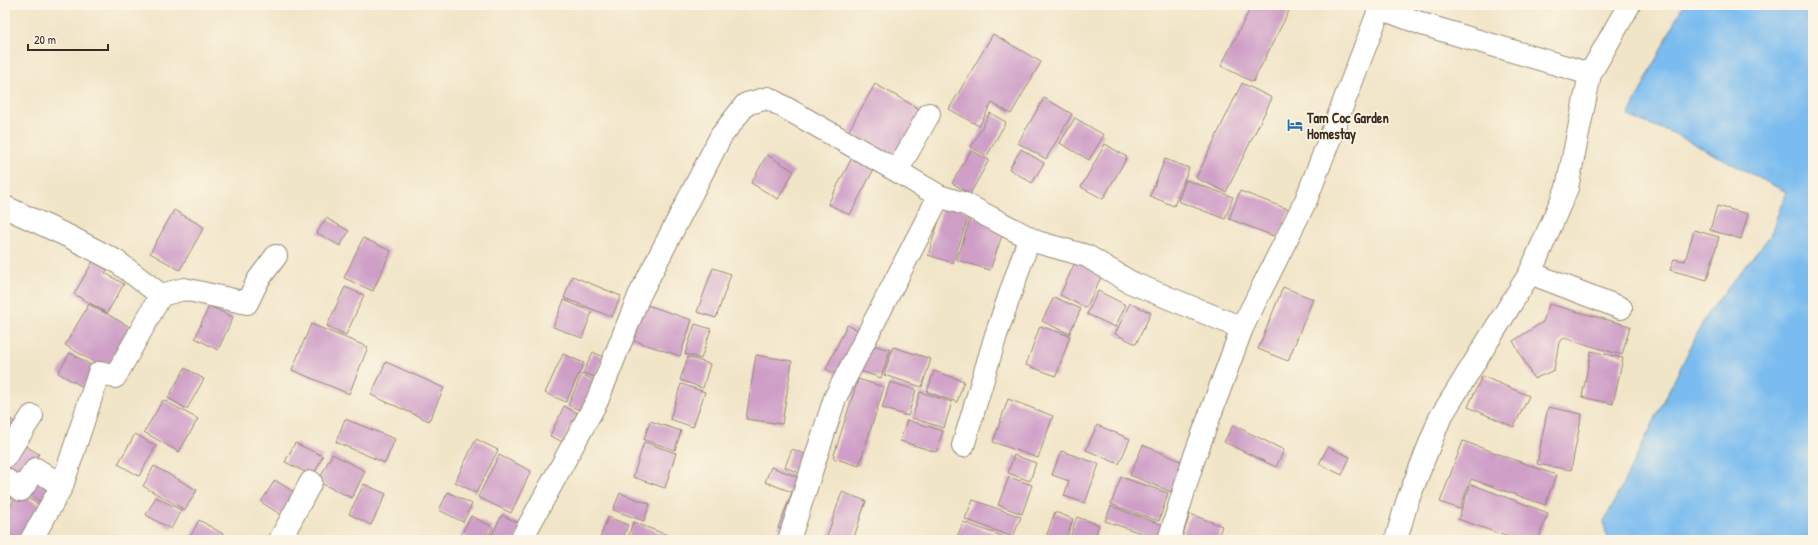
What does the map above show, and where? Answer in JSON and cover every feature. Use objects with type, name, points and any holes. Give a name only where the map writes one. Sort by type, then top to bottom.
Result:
[{"type":"street","points":[[1396,540],[1407,502],[1440,418],[1530,273],[1567,188],[1590,74],[1629,5]]},
{"type":"street","points":[[1169,540],[1193,461],[1242,328],[1306,200],[1380,6],[1425,25],[1590,74]]},
{"type":"street","points":[[521,540],[597,401],[639,296],[718,143],[746,104],[768,98],[939,196],[965,204],[1029,239],[1087,256],[1130,282],[1242,328]]},
{"type":"street","points":[[897,171],[929,114]]},
{"type":"street","points":[[789,540],[835,398],[882,303],[939,196]]},
{"type":"street","points":[[5,207],[70,237],[116,262],[161,295]]},
{"type":"street","points":[[964,446],[996,335],[1029,239]]},
{"type":"street","points":[[30,540],[62,486],[99,373],[115,377],[161,295],[184,289],[246,303],[258,280],[276,256]]},
{"type":"street","points":[[1530,273],[1621,308]]},
{"type":"street","points":[[5,457],[32,416]]},
{"type":"street","points":[[5,479],[21,490],[36,469],[62,486]]},
{"type":"street","points":[[280,540],[311,482]]},
{"type":"water","points":[[1683,5],[1813,5],[1813,540],[1607,540],[1604,522],[1707,314],[1770,236],[1786,192],[1673,133],[1628,116]]},
{"type":"building","points":[[1252,5],[1292,5],[1253,82],[1221,66]]},
{"type":"building","points":[[993,34],[1041,62],[1011,114],[992,103],[979,126],[949,109]]},
{"type":"building","points":[[1242,83],[1272,98],[1226,192],[1196,178]]},
{"type":"building","points":[[875,84],[925,112],[897,160],[848,132]]},
{"type":"building","points":[[1044,98],[1072,114],[1046,159],[1018,143]]},
{"type":"building","points":[[990,113],[1006,122],[987,156],[971,147]]},
{"type":"building","points":[[1075,118],[1104,135],[1089,160],[1060,143]]},
{"type":"building","points":[[1105,144],[1127,157],[1103,199],[1081,187]]},
{"type":"building","points":[[1021,149],[1044,163],[1032,183],[1009,169]]},
{"type":"building","points":[[971,150],[989,160],[970,194],[952,183]]},
{"type":"building","points":[[855,152],[877,163],[850,215],[828,204]]},
{"type":"building","points":[[767,155],[794,171],[778,199],[751,183]]},
{"type":"building","points":[[1165,159],[1189,168],[1174,206],[1150,196]]},
{"type":"building","points":[[1186,180],[1233,197],[1225,219],[1178,201]]},
{"type":"building","points":[[1240,191],[1290,210],[1279,238],[1229,219]]},
{"type":"building","points":[[944,204],[970,212],[953,263],[928,255]]},
{"type":"building","points":[[1717,206],[1748,214],[1741,239],[1710,230]]},
{"type":"building","points":[[174,210],[204,227],[180,270],[150,253]]},
{"type":"building","points":[[971,216],[1005,227],[990,270],[957,260]]},
{"type":"building","points":[[326,218],[349,231],[340,246],[317,233]]},
{"type":"building","points":[[1694,230],[1719,237],[1707,280],[1670,270],[1674,259],[1685,261]]},
{"type":"building","points":[[363,238],[391,251],[373,291],[344,278]]},
{"type":"building","points":[[96,256],[111,264],[105,273],[124,284],[107,313],[74,294]]},
{"type":"building","points":[[1077,258],[1104,271],[1086,308],[1060,295]]},
{"type":"building","points":[[713,268],[731,274],[716,318],[697,312]]},
{"type":"building","points":[[572,276],[621,296],[612,317],[564,298]]},
{"type":"building","points":[[345,287],[364,295],[346,335],[327,326]]},
{"type":"building","points":[[1283,287],[1313,299],[1288,361],[1258,349]]},
{"type":"building","points":[[1098,291],[1126,305],[1115,327],[1087,314]]},
{"type":"building","points":[[1054,297],[1081,309],[1069,334],[1042,321]]},
{"type":"building","points":[[564,300],[592,312],[582,338],[553,327]]},
{"type":"building","points":[[641,303],[692,320],[680,356],[629,339]]},
{"type":"building","points":[[1130,303],[1151,313],[1136,344],[1115,334]]},
{"type":"building","points":[[89,304],[130,327],[106,369],[65,345]]},
{"type":"building","points":[[1549,304],[1630,326],[1622,355],[1564,338],[1559,342],[1554,370],[1534,379],[1513,341],[1543,322]]},
{"type":"building","points":[[209,306],[233,317],[218,350],[195,338]]},
{"type":"building","points":[[311,324],[368,347],[349,394],[292,370]]},
{"type":"building","points":[[695,324],[711,329],[701,359],[685,354]]},
{"type":"building","points":[[847,325],[869,335],[848,380],[826,369]]},
{"type":"building","points":[[1040,326],[1070,336],[1056,376],[1026,365]]},
{"type":"building","points":[[869,344],[890,350],[881,378],[860,371]]},
{"type":"building","points":[[893,347],[931,359],[922,387],[884,375]]},
{"type":"building","points":[[1591,351],[1623,358],[1613,404],[1582,397]]},
{"type":"building","points":[[593,352],[603,357],[594,377],[583,373]]},
{"type":"building","points":[[70,353],[96,368],[85,388],[58,373]]},
{"type":"building","points":[[563,354],[584,363],[566,402],[545,393]]},
{"type":"building","points":[[756,355],[792,361],[782,424],[746,419]]},
{"type":"building","points":[[688,357],[710,364],[703,388],[680,380]]},
{"type":"building","points":[[386,362],[444,388],[429,421],[371,395]]},
{"type":"building","points":[[185,368],[204,379],[187,409],[168,398]]},
{"type":"building","points":[[934,371],[964,381],[957,402],[927,392]]},
{"type":"building","points":[[582,374],[601,384],[587,413],[568,405]]},
{"type":"building","points":[[1482,376],[1529,396],[1514,427],[1468,407]]},
{"type":"building","points":[[858,379],[884,387],[859,466],[833,458]]},
{"type":"building","points":[[890,382],[916,390],[908,416],[882,408]]},
{"type":"building","points":[[681,384],[705,392],[693,427],[670,419]]},
{"type":"building","points":[[920,392],[952,402],[944,428],[912,418]]},
{"type":"building","points":[[1008,399],[1053,416],[1038,458],[993,442]]},
{"type":"building","points":[[163,400],[198,419],[179,452],[144,432]]},
{"type":"building","points":[[564,406],[577,413],[563,442],[550,436]]},
{"type":"building","points":[[1548,407],[1582,414],[1571,470],[1537,464]]},
{"type":"building","points":[[6,417],[21,425],[5,452],[5,418]]},
{"type":"building","points":[[345,419],[395,439],[385,463],[336,442]]},
{"type":"building","points":[[907,420],[943,431],[936,452],[900,441]]},
{"type":"building","points":[[650,421],[681,431],[675,450],[644,440]]},
{"type":"building","points":[[1097,425],[1130,439],[1119,464],[1086,450]]},
{"type":"building","points":[[1233,425],[1284,450],[1276,467],[1224,442]]},
{"type":"building","points":[[135,434],[156,446],[139,476],[118,464]]},
{"type":"building","points":[[476,439],[498,450],[476,493],[455,482]]},
{"type":"building","points":[[1463,441],[1556,475],[1545,505],[1471,479],[1460,509],[1440,502]]},
{"type":"building","points":[[644,442],[676,453],[665,488],[633,477]]},
{"type":"building","points":[[295,443],[323,456],[313,476],[285,462]]},
{"type":"building","points":[[22,444],[39,454],[20,483],[5,470]]},
{"type":"building","points":[[1143,445],[1183,462],[1171,492],[1130,475]]},
{"type":"building","points":[[1328,447],[1350,457],[1342,475],[1319,464]]},
{"type":"building","points":[[792,449],[822,461],[814,479],[785,467]]},
{"type":"building","points":[[1061,451],[1099,464],[1085,503],[1064,496],[1069,481],[1052,475]]},
{"type":"building","points":[[332,454],[365,471],[352,498],[318,482]]},
{"type":"building","points":[[499,455],[531,471],[511,513],[478,497]]},
{"type":"building","points":[[1014,455],[1036,463],[1030,481],[1008,473]]},
{"type":"building","points":[[154,466],[197,490],[185,510],[143,486]]},
{"type":"building","points":[[771,467],[812,482],[793,533],[778,528],[792,492],[765,482]]},
{"type":"building","points":[[38,474],[55,485],[44,504],[26,492]]},
{"type":"building","points":[[1009,477],[1032,485],[1022,514],[998,505]]},
{"type":"building","points":[[1121,477],[1168,493],[1159,521],[1111,504]]},
{"type":"building","points":[[275,480],[300,496],[286,518],[261,502]]},
{"type":"building","points":[[364,484],[386,494],[371,525],[349,514]]},
{"type":"building","points":[[1471,484],[1548,513],[1538,540],[1517,540],[1458,519]]},
{"type":"building","points":[[5,488],[14,494],[5,510]]},
{"type":"building","points":[[448,492],[472,504],[463,522],[439,510]]},
{"type":"building","points":[[842,492],[866,501],[853,540],[839,540],[827,536]]},
{"type":"building","points":[[18,493],[42,506],[21,540],[5,531],[5,516]]},
{"type":"building","points":[[620,493],[650,504],[644,521],[613,510]]},
{"type":"building","points":[[156,497],[181,510],[171,529],[146,515]]},
{"type":"building","points":[[973,500],[1021,517],[1013,537],[965,519]]},
{"type":"building","points":[[1111,506],[1166,526],[1161,540],[1105,521]]},
{"type":"building","points":[[1055,512],[1073,519],[1066,540],[1045,540]]},
{"type":"building","points":[[1190,514],[1222,526],[1217,540],[1181,540]]},
{"type":"building","points":[[502,515],[523,525],[515,540],[489,540]]},
{"type":"building","points":[[471,516],[493,527],[487,540],[472,540],[461,535]]},
{"type":"building","points":[[608,517],[628,525],[622,540],[605,540],[600,538]]},
{"type":"building","points":[[1077,517],[1099,525],[1094,540],[1069,540]]},
{"type":"building","points":[[199,520],[225,535],[222,540],[195,540],[190,537]]},
{"type":"building","points":[[633,522],[670,536],[668,540],[627,540]]},
{"type":"building","points":[[963,522],[1013,540],[956,540]]},
{"type":"place","name":"Tam Coc Garden Homestay","points":[[1295,125]]}]
